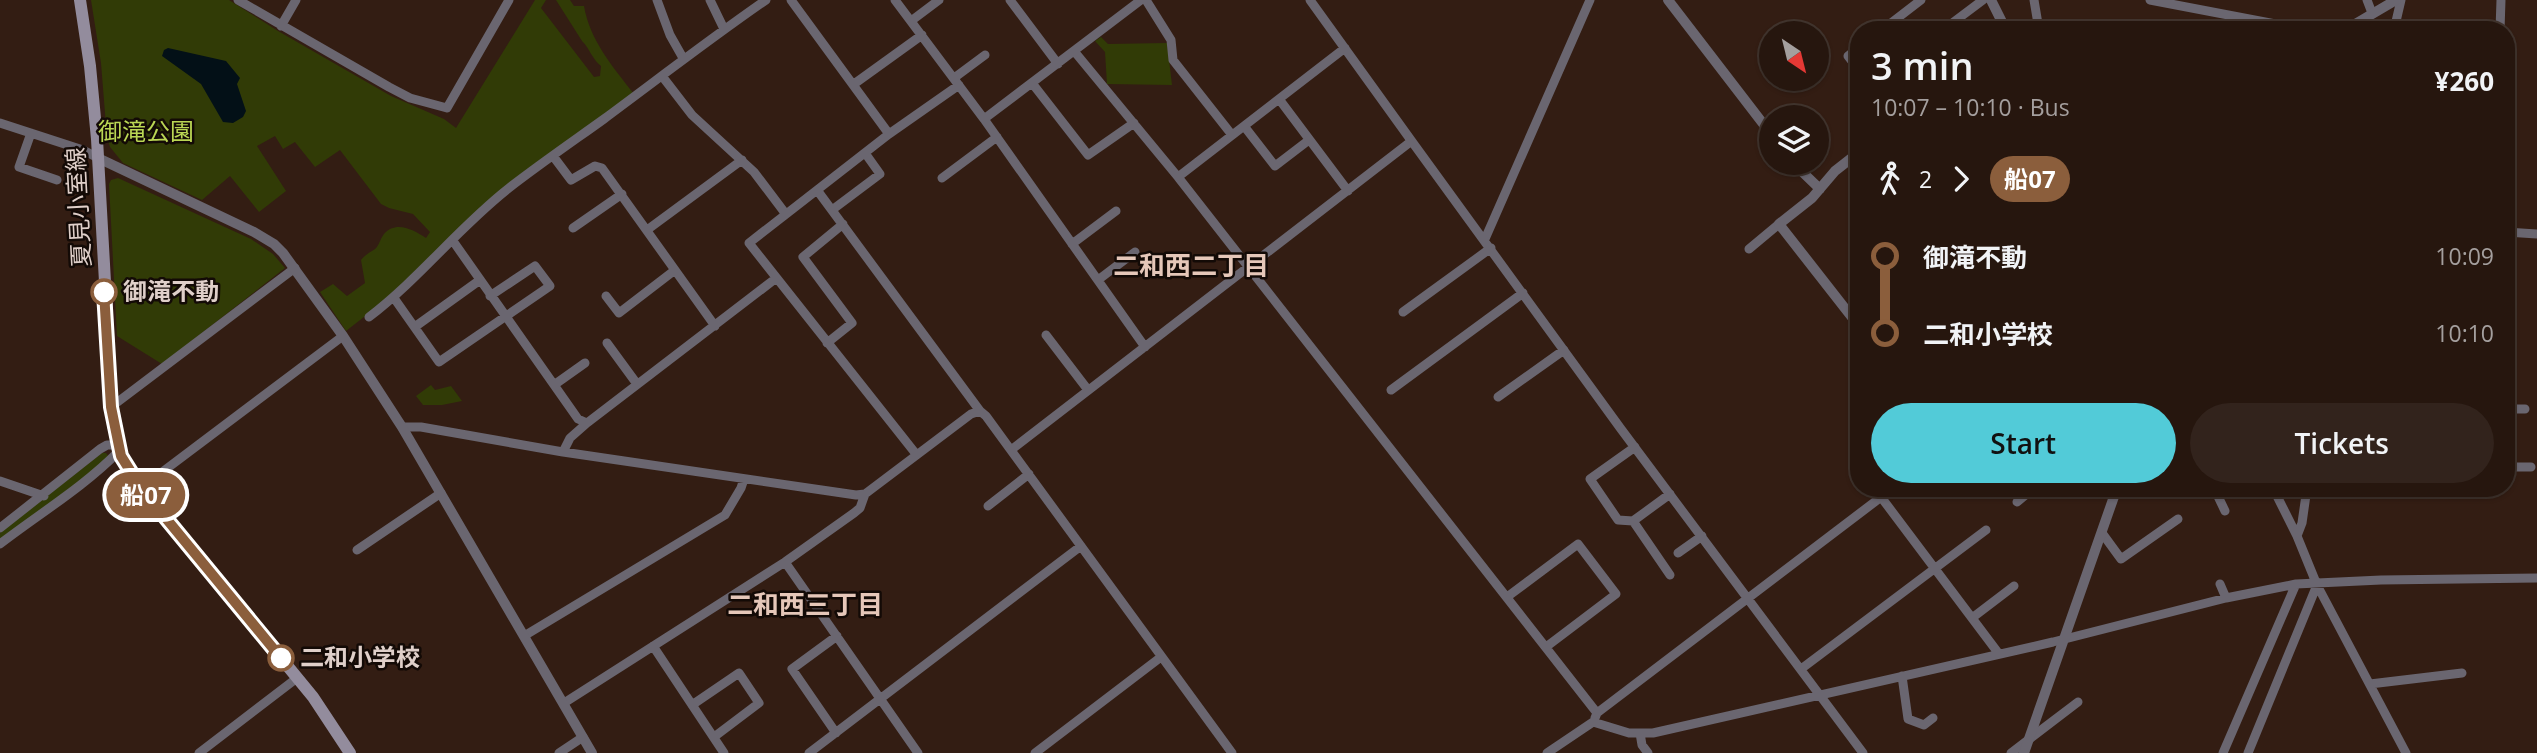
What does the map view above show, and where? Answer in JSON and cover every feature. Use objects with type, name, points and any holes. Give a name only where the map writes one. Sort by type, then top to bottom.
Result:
[{"type":"main road","name":"夏見小室線","points":[[80,0],[90,66],[98,159],[111,407],[118,448],[131,475],[327,716],[350,753]]},
{"type":"street","points":[[238,0],[410,98],[447,108],[509,0]]},
{"type":"street","points":[[281,26],[296,0]]},
{"type":"street","points":[[657,0],[670,35],[683,58]]},
{"type":"street","points":[[710,0],[724,29]]},
{"type":"street","points":[[369,317],[394,298],[469,222],[509,188],[683,58],[766,0]]},
{"type":"street","points":[[791,0],[889,134]]},
{"type":"street","points":[[895,0],[997,137],[1145,347]]},
{"type":"street","points":[[911,21],[939,0]]},
{"type":"street","points":[[1010,0],[1058,64]]},
{"type":"street","points":[[984,119],[1143,0],[1171,40],[1174,60],[1232,135]]},
{"type":"street","points":[[1310,0],[1635,447],[1863,753]]},
{"type":"street","points":[[1485,239],[1590,0]]},
{"type":"street","points":[[1668,0],[1759,118]]},
{"type":"street","points":[[1894,21],[1921,0]]},
{"type":"street","points":[[1955,21],[1983,0]]},
{"type":"street","points":[[1991,0],[2002,21]]},
{"type":"street","points":[[2034,0],[2038,21]]},
{"type":"street","points":[[2150,0],[2260,21]]},
{"type":"street","points":[[2367,0],[2372,13]]},
{"type":"street","points":[[2359,21],[2399,0]]},
{"type":"street","points":[[2396,21],[2399,0]]},
{"type":"street","points":[[2500,21],[2501,0]]},
{"type":"street","points":[[854,84],[922,35]]},
{"type":"street","points":[[1178,177],[1345,48]]},
{"type":"street","points":[[1074,51],[1178,177],[1507,597],[1546,647],[1595,718],[1629,733],[1653,733],[1999,654],[2226,598],[2296,584],[2537,578]]},
{"type":"street","points":[[916,454],[748,243],[956,81],[985,55]]},
{"type":"street","points":[[662,76],[692,115],[754,172],[785,213]]},
{"type":"street","points":[[1032,82],[1088,156],[1134,123]]},
{"type":"street","points":[[1279,99],[1348,191]]},
{"type":"street","points":[[0,123],[83,150],[254,232],[279,248],[343,336],[402,427],[593,753]]},
{"type":"street","points":[[1244,126],[1275,166],[1310,140]]},
{"type":"street","points":[[31,134],[19,167],[57,180]]},
{"type":"street","points":[[942,178],[997,137]]},
{"type":"street","points":[[1011,450],[1409,143],[1413,143]]},
{"type":"street","points":[[832,210],[880,174],[865,153]]},
{"type":"street","points":[[553,156],[571,180],[599,165],[715,326]]},
{"type":"street","points":[[1749,249],[1812,198],[1835,171],[1850,159]]},
{"type":"street","points":[[647,230],[742,160]]},
{"type":"street","points":[[1806,175],[1820,188]]},
{"type":"street","points":[[817,190],[1029,474],[1232,753]]},
{"type":"street","points":[[573,228],[622,194]]},
{"type":"street","points":[[1072,244],[1116,211]]},
{"type":"street","points":[[827,343],[852,323],[803,257],[843,224]]},
{"type":"street","points":[[1779,224],[1850,309]]},
{"type":"street","points":[[2515,233],[2537,234]]},
{"type":"street","points":[[453,241],[578,419],[587,423]]},
{"type":"street","points":[[1403,312],[1491,248]]},
{"type":"street","points":[[1098,280],[1135,252]]},
{"type":"street","points":[[394,298],[439,362],[550,286],[535,266],[490,296]]},
{"type":"street","points":[[111,407],[295,268]]},
{"type":"street","points":[[606,296],[619,313],[675,270]]},
{"type":"street","points":[[563,452],[570,438],[587,423],[775,279]]},
{"type":"street","points":[[416,326],[480,280]]},
{"type":"street","points":[[1391,390],[1523,293]]},
{"type":"street","points":[[1046,335],[1088,390]]},
{"type":"street","points":[[141,488],[343,336]]},
{"type":"street","points":[[607,343],[637,384]]},
{"type":"street","points":[[1498,397],[1564,350]]},
{"type":"street","points":[[554,385],[585,363]]},
{"type":"street","points":[[2515,409],[2525,409]]},
{"type":"street","points":[[402,427],[421,426],[563,452],[856,495],[865,494],[971,414],[980,411]]},
{"type":"street","points":[[0,528],[44,496],[100,449],[107,445],[118,448],[95,475],[0,544]]},
{"type":"street","points":[[1635,447],[1590,480],[1618,520],[1633,521],[1670,494]]},
{"type":"street","points":[[2515,467],[2531,467]]},
{"type":"street","points":[[988,506],[1029,474]]},
{"type":"street","points":[[524,636],[725,515],[744,479]]},
{"type":"street","points":[[0,481],[44,496]]},
{"type":"street","points":[[357,550],[441,493]]},
{"type":"street","points":[[564,703],[785,562],[860,508],[865,494]]},
{"type":"street","points":[[1553,751],[1748,597],[1881,497],[1999,654]]},
{"type":"street","points":[[2017,502],[2023,497]]},
{"type":"street","points":[[2024,753],[2115,497]]},
{"type":"street","points":[[2218,497],[2225,511]]},
{"type":"street","points":[[2278,497],[2317,585],[2406,753]]},
{"type":"street","points":[[2297,536],[2302,523],[2305,497]]},
{"type":"street","points":[[2102,533],[2121,559],[2178,519]]},
{"type":"street","points":[[1633,521],[1670,575]]},
{"type":"street","points":[[1801,669],[1986,530]]},
{"type":"street","points":[[1678,553],[1702,536]]},
{"type":"street","points":[[1507,597],[1578,544],[1616,594],[1546,647]]},
{"type":"street","points":[[809,753],[1081,546]]},
{"type":"street","points":[[785,562],[918,753]]},
{"type":"street","points":[[2220,584],[2226,598]]},
{"type":"street","points":[[2223,753],[2296,584]]},
{"type":"street","points":[[2248,753],[2317,585]]},
{"type":"street","points":[[1972,618],[2014,586]]},
{"type":"street","points":[[836,733],[792,669],[837,636]]},
{"type":"street","points":[[653,646],[724,753]]},
{"type":"street","points":[[1035,753],[1161,657]]},
{"type":"street","points":[[692,705],[739,673],[759,703],[714,737]]},
{"type":"street","points":[[2370,684],[2462,673]]},
{"type":"street","points":[[1902,676],[1908,719],[1924,725],[1933,718]]},
{"type":"street","points":[[199,753],[297,678]]},
{"type":"street","points":[[2011,753],[2078,702]]},
{"type":"street","points":[[1640,733],[1642,744],[1648,753]]},
{"type":"street","points":[[559,753],[583,737]]},
{"type":"green space","points":[[91,0],[229,0],[391,96],[444,119],[456,128],[535,0],[546,0],[541,8],[594,77],[600,76],[601,66],[556,0],[570,0],[574,6],[584,6],[597,42],[634,94],[508,185],[396,292],[346,331],[320,292],[333,284],[347,296],[365,283],[361,260],[376,248],[389,230],[405,228],[426,238],[430,232],[413,214],[381,204],[340,150],[315,167],[295,142],[283,149],[275,136],[257,146],[286,191],[259,212],[230,176],[202,200],[123,163],[110,147],[107,138],[101,63]]},
{"type":"green space","points":[[1101,37],[1108,44],[1167,43],[1172,85],[1107,84],[1105,52],[1095,41]]},
{"type":"green space","name":"御滝公園","points":[[118,178],[251,239],[273,254],[285,268],[162,364],[117,336],[109,184],[111,180]]},
{"type":"green space","points":[[431,385],[435,390],[451,386],[462,401],[423,405],[416,396]]},
{"type":"green space","points":[[102,453],[109,457],[103,463],[0,541],[0,533]]},
{"type":"shaded area","points":[[168,48],[226,61],[240,78],[237,84],[246,111],[243,117],[233,123],[223,122],[201,84],[162,56]]},
{"type":"bus line","name":"船07","points":[[104,292],[111,407],[121,456],[141,488],[281,658]]},
{"type":"place","name":"御滝不動","points":[[104,292]]},
{"type":"place","name":"二和小学校","points":[[281,658]]},
{"type":"district","name":"二和西二丁目","points":[[1191,266]]},
{"type":"district","name":"二和西三丁目","points":[[805,605]]}]
